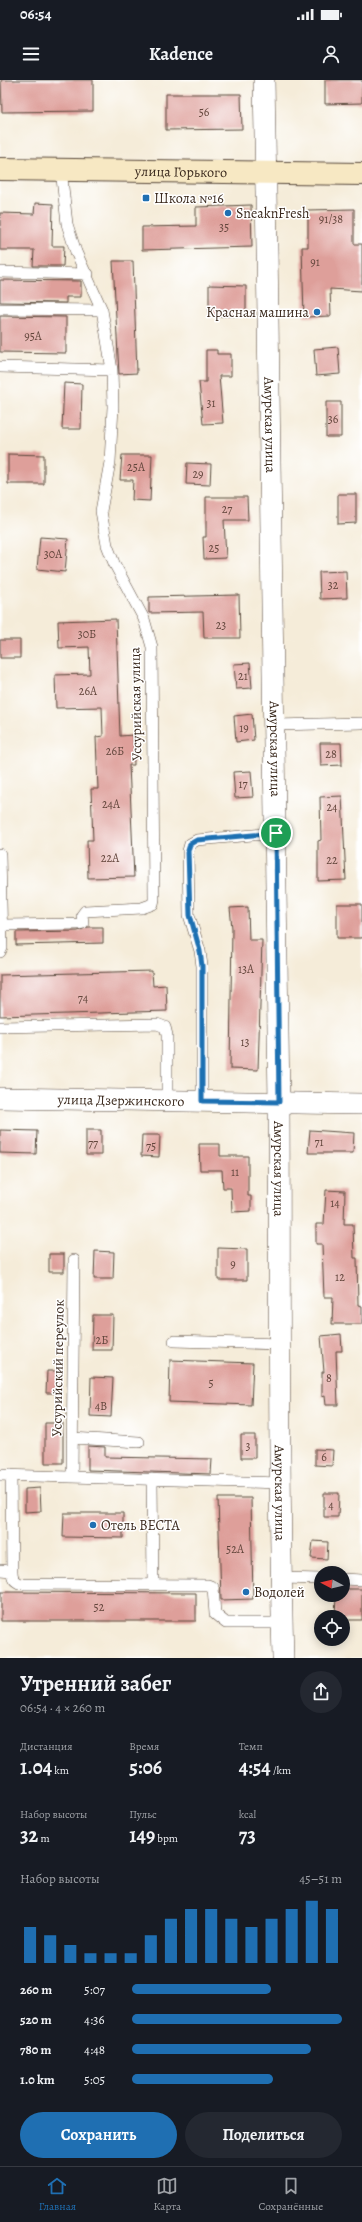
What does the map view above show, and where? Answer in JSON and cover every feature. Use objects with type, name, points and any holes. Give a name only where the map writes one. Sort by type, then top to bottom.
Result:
[{"type":"main road","name":"улица Горького","points":[[0,169],[362,174]]},
{"type":"street","name":"Амурская улица","points":[[264,80],[275,725],[279,1102],[280,1482],[283,1658]]},
{"type":"street","name":"улица Дзержинского","points":[[0,1098],[362,1104]]},
{"type":"lane","name":"Уссурийская улица","points":[[2,925],[78,924],[83,923],[82,915],[85,911],[148,907],[153,904],[154,899],[152,647],[144,619],[114,563],[107,545],[101,511],[110,462],[114,407],[112,370],[102,310],[88,274],[76,252],[67,224],[61,169]]},
{"type":"lane","points":[[0,272],[88,274]]},
{"type":"lane","points":[[0,309],[102,310]]},
{"type":"lane","points":[[0,367],[112,370]]},
{"type":"lane","points":[[275,725],[362,724]]},
{"type":"lane","points":[[202,1101],[202,966],[200,951],[190,915],[188,851],[190,844],[197,840],[276,833]]},
{"type":"lane","points":[[0,854],[2,925],[2,948],[0,952]]},
{"type":"lane","points":[[0,1027],[157,1024],[165,1027],[167,1035],[167,1100]]},
{"type":"lane","name":"Уссурийский переулок","points":[[72,1477],[74,1260]]},
{"type":"lane","points":[[174,1341],[280,1344]]},
{"type":"lane","points":[[72,1438],[139,1442]]},
{"type":"lane","points":[[280,1482],[6,1475],[6,1529],[12,1577],[21,1584],[208,1585],[213,1587],[215,1592],[215,1614],[226,1623],[282,1623]]},
{"type":"lane","points":[[152,1479],[153,1585]]},
{"type":"lane","points":[[0,1570],[12,1570]]},
{"type":"lane","points":[[281,1578],[314,1579]]},
{"type":"lane","points":[[350,1579],[362,1580]]},
{"type":"building","points":[[1,80],[93,80],[93,111],[2,112]]},
{"type":"building","points":[[325,80],[362,80],[362,103],[325,104]]},
{"type":"building","points":[[166,94],[241,94],[242,129],[166,130]]},
{"type":"building","points":[[35,203],[53,204],[52,246],[64,246],[63,266],[33,266],[34,250],[0,250],[0,213],[34,214]]},
{"type":"building","points":[[251,205],[252,247],[142,250],[142,227],[196,226],[196,207]]},
{"type":"building","points":[[354,209],[354,244],[362,244],[362,291],[330,289],[331,316],[304,317],[302,247],[308,247],[308,210]]},
{"type":"building","points":[[113,261],[133,261],[137,373],[119,374]]},
{"type":"building","points":[[0,280],[81,281],[81,297],[66,297],[66,303],[0,302]]},
{"type":"building","points":[[209,285],[246,286],[246,316],[209,316]]},
{"type":"building","points":[[0,316],[66,317],[66,353],[0,352]]},
{"type":"building","points":[[338,347],[340,374],[316,376],[314,349]]},
{"type":"building","points":[[206,350],[217,350],[217,354],[231,354],[231,376],[219,376],[223,423],[203,424],[199,382],[206,382]]},
{"type":"building","points":[[64,383],[82,384],[81,429],[62,429]]},
{"type":"building","points":[[326,402],[341,402],[341,437],[326,437]]},
{"type":"building","points":[[8,454],[44,455],[44,484],[8,484]]},
{"type":"building","points":[[122,455],[152,455],[150,501],[132,500],[133,480],[120,480]]},
{"type":"building","points":[[187,463],[211,464],[210,485],[186,484]]},
{"type":"building","points":[[338,494],[356,494],[356,523],[338,524]]},
{"type":"building","points":[[206,497],[247,497],[248,520],[224,520],[226,558],[204,559],[203,537],[206,537]]},
{"type":"building","points":[[40,537],[68,539],[65,572],[37,569]]},
{"type":"building","points":[[346,571],[347,598],[320,599],[319,572]]},
{"type":"building","points":[[239,595],[240,638],[204,638],[203,612],[149,613],[149,597]]},
{"type":"building","points":[[116,619],[120,736],[133,735],[134,765],[129,765],[134,877],[88,878],[87,840],[93,840],[91,789],[98,789],[96,737],[103,736],[102,707],[56,708],[55,675],[90,674],[89,647],[59,648],[58,621]]},
{"type":"building","points":[[0,640],[20,640],[20,658],[0,658]]},
{"type":"building","points":[[250,663],[252,688],[236,689],[234,664]]},
{"type":"building","points":[[252,714],[254,740],[236,742],[234,716]]},
{"type":"building","points":[[320,743],[341,743],[342,765],[321,766]]},
{"type":"building","points":[[251,771],[253,797],[235,798],[233,772]]},
{"type":"building","points":[[342,796],[346,880],[318,881],[318,841],[321,840],[320,797]]},
{"type":"building","points":[[337,904],[362,904],[362,938],[337,938]]},
{"type":"building","points":[[248,907],[249,940],[262,940],[258,1070],[230,1069],[232,928],[230,908]]},
{"type":"building","points":[[88,927],[103,927],[103,943],[16,945],[16,932],[78,931]]},
{"type":"building","points":[[152,971],[153,986],[166,985],[167,1011],[0,1016],[0,975]]},
{"type":"building","points":[[0,1130],[37,1131],[36,1154],[0,1153]]},
{"type":"building","points":[[86,1130],[101,1130],[101,1155],[86,1155]]},
{"type":"building","points":[[310,1130],[354,1133],[353,1153],[308,1153]]},
{"type":"building","points":[[142,1135],[160,1135],[159,1157],[141,1156]]},
{"type":"building","points":[[199,1144],[220,1144],[220,1156],[248,1156],[248,1196],[251,1196],[251,1211],[232,1212],[231,1188],[223,1188],[222,1170],[200,1170]]},
{"type":"building","points":[[326,1190],[345,1191],[344,1224],[353,1224],[354,1258],[357,1258],[358,1305],[362,1306],[362,1324],[332,1324],[333,1297],[324,1297],[322,1244],[316,1244],[316,1224],[324,1224]]},
{"type":"building","points":[[218,1248],[247,1249],[247,1280],[218,1280]]},
{"type":"building","points":[[95,1251],[114,1252],[113,1279],[94,1279]]},
{"type":"building","points":[[49,1254],[64,1254],[64,1272],[49,1272]]},
{"type":"building","points":[[93,1315],[113,1315],[112,1350],[92,1350]]},
{"type":"building","points":[[341,1334],[342,1351],[336,1351],[338,1405],[326,1405],[325,1396],[322,1397],[322,1372],[324,1372],[321,1336]]},
{"type":"building","points":[[170,1360],[253,1363],[251,1405],[169,1402]]},
{"type":"building","points":[[47,1371],[61,1371],[61,1393],[46,1393]]},
{"type":"building","points":[[91,1377],[113,1378],[111,1417],[90,1416]]},
{"type":"building","points":[[45,1423],[63,1423],[63,1463],[45,1463]]},
{"type":"building","points":[[241,1435],[255,1435],[255,1458],[241,1458]]},
{"type":"building","points":[[88,1446],[105,1447],[105,1457],[212,1459],[211,1474],[88,1470]]},
{"type":"building","points":[[315,1449],[333,1450],[332,1466],[315,1465]]},
{"type":"building","points":[[40,1488],[41,1511],[25,1512],[25,1489]]},
{"type":"building","points":[[324,1493],[339,1493],[338,1517],[324,1517]]},
{"type":"building","points":[[218,1498],[251,1498],[253,1599],[221,1600]]},
{"type":"building","name":"Отель ВЕСТА","points":[[64,1513],[123,1513],[123,1538],[63,1537]]},
{"type":"building","points":[[313,1541],[328,1542],[327,1559],[311,1558]]},
{"type":"building","points":[[350,1589],[362,1589],[362,1620],[350,1620],[350,1610],[335,1610],[336,1602],[350,1602]]},
{"type":"building","points":[[1,1592],[196,1593],[196,1621],[1,1621]]},
{"type":"place","name":"Школа №16","points":[[146,198]]},
{"type":"place","name":"SneaknFresh","points":[[228,213]]},
{"type":"place","name":"Красная машина","points":[[317,312]]},
{"type":"place","name":"Отель ВЕСТА","points":[[93,1525]]},
{"type":"place","name":"Водолей","points":[[246,1592]]},
{"type":"route","points":[[276,833],[279,1102],[202,1101],[202,966],[200,951],[190,915],[188,851],[190,844],[197,840],[276,833]]}]
